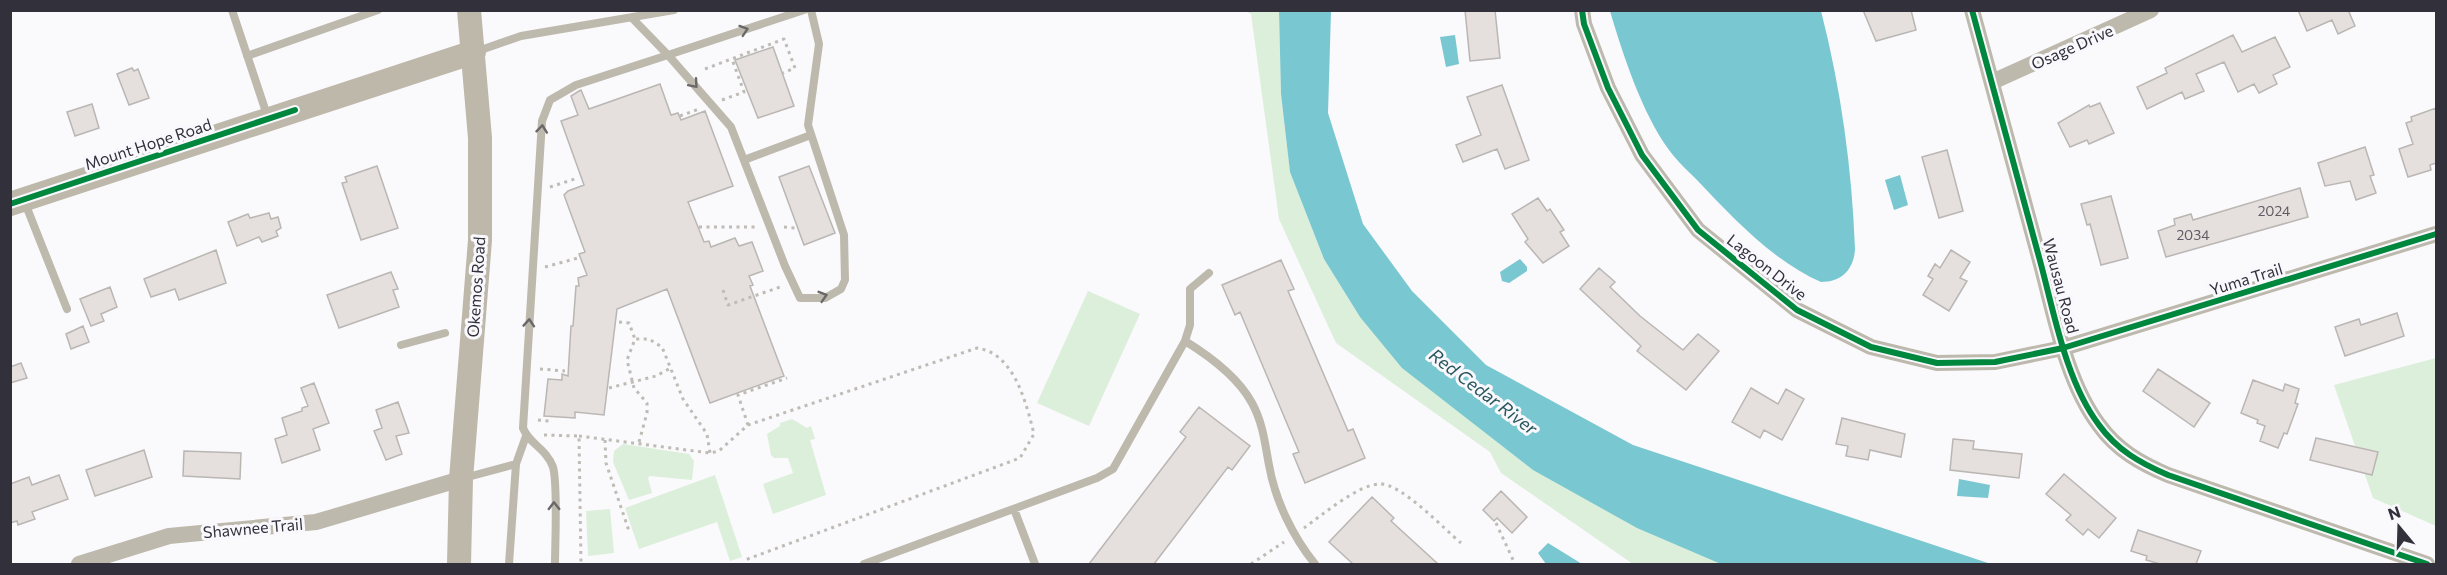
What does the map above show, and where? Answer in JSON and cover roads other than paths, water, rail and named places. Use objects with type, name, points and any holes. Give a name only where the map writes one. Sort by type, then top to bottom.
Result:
[{"type":"main road","name":"Okemos Road","points":[[459,564],[461,479],[480,240],[480,138],[469,10]]},
{"type":"main road","name":"Mount Hope Road","points":[[17,202],[474,52]]},
{"type":"street","name":"Lagoon Drive","points":[[1582,10],[1584,24],[1608,88],[1642,155],[1698,230],[1797,310],[1871,347],[1937,363],[1995,362],[2063,348]]},
{"type":"street","name":"Wausau Road","points":[[1972,10],[2063,348],[2085,403],[2098,425],[2119,448],[2139,462],[2168,475],[2427,564]]},
{"type":"street","name":"Osage Drive","points":[[1992,82],[2151,10]]},
{"type":"street","name":"Yuma Trail","points":[[2063,348],[2436,234]]},
{"type":"street","name":"Shawnee Trail","points":[[79,564],[169,536],[316,522],[461,479]]},
{"type":"lane","points":[[247,56],[378,10]]},
{"type":"lane","points":[[474,52],[521,36],[633,19],[674,10]]},
{"type":"lane","points":[[555,564],[554,469],[545,451],[526,436],[523,428],[542,121],[550,100],[576,85],[804,10]]},
{"type":"lane","points":[[633,19],[731,127],[793,282],[800,297],[810,299],[825,298],[841,289],[844,280],[844,235],[808,125],[819,44],[811,10]]},
{"type":"lane","points":[[234,11],[268,118]]},
{"type":"lane","points":[[744,160],[811,135]]},
{"type":"lane","points":[[17,202],[66,309]]},
{"type":"lane","points":[[864,564],[1096,478],[1113,469],[1185,341],[1190,325],[1188,294],[1195,283],[1209,273]]},
{"type":"lane","points":[[401,345],[445,333]]},
{"type":"lane","points":[[1185,341],[1223,369],[1252,402],[1264,435],[1277,493],[1295,534],[1315,564]]},
{"type":"lane","points":[[509,564],[516,464],[526,436]]},
{"type":"lane","points":[[461,479],[516,464]]},
{"type":"lane","points":[[1014,509],[1035,564]]},
{"type":"water","name":"Red Cedar River","points":[[1279,11],[1331,11],[1328,113],[1363,224],[1412,291],[1486,365],[1633,445],[1991,564],[1721,564],[1637,528],[1533,470],[1402,368],[1360,317],[1324,259],[1290,172],[1281,94]]},
{"type":"water","points":[[1610,11],[1821,11],[1840,99],[1851,189],[1855,249],[1852,263],[1846,273],[1835,280],[1821,282],[1786,263],[1739,223],[1675,158],[1659,135],[1642,101],[1627,65]]},
{"type":"water","points":[[1455,35],[1459,64],[1446,67],[1440,37]]},
{"type":"water","points":[[1900,175],[1908,205],[1894,210],[1885,180]]},
{"type":"water","points":[[1520,259],[1527,267],[1527,271],[1509,283],[1502,281],[1500,272]]},
{"type":"water","points":[[1959,479],[1990,485],[1988,498],[1957,496]]},
{"type":"water","points":[[1548,543],[1582,564],[1546,564],[1538,553]]}]
